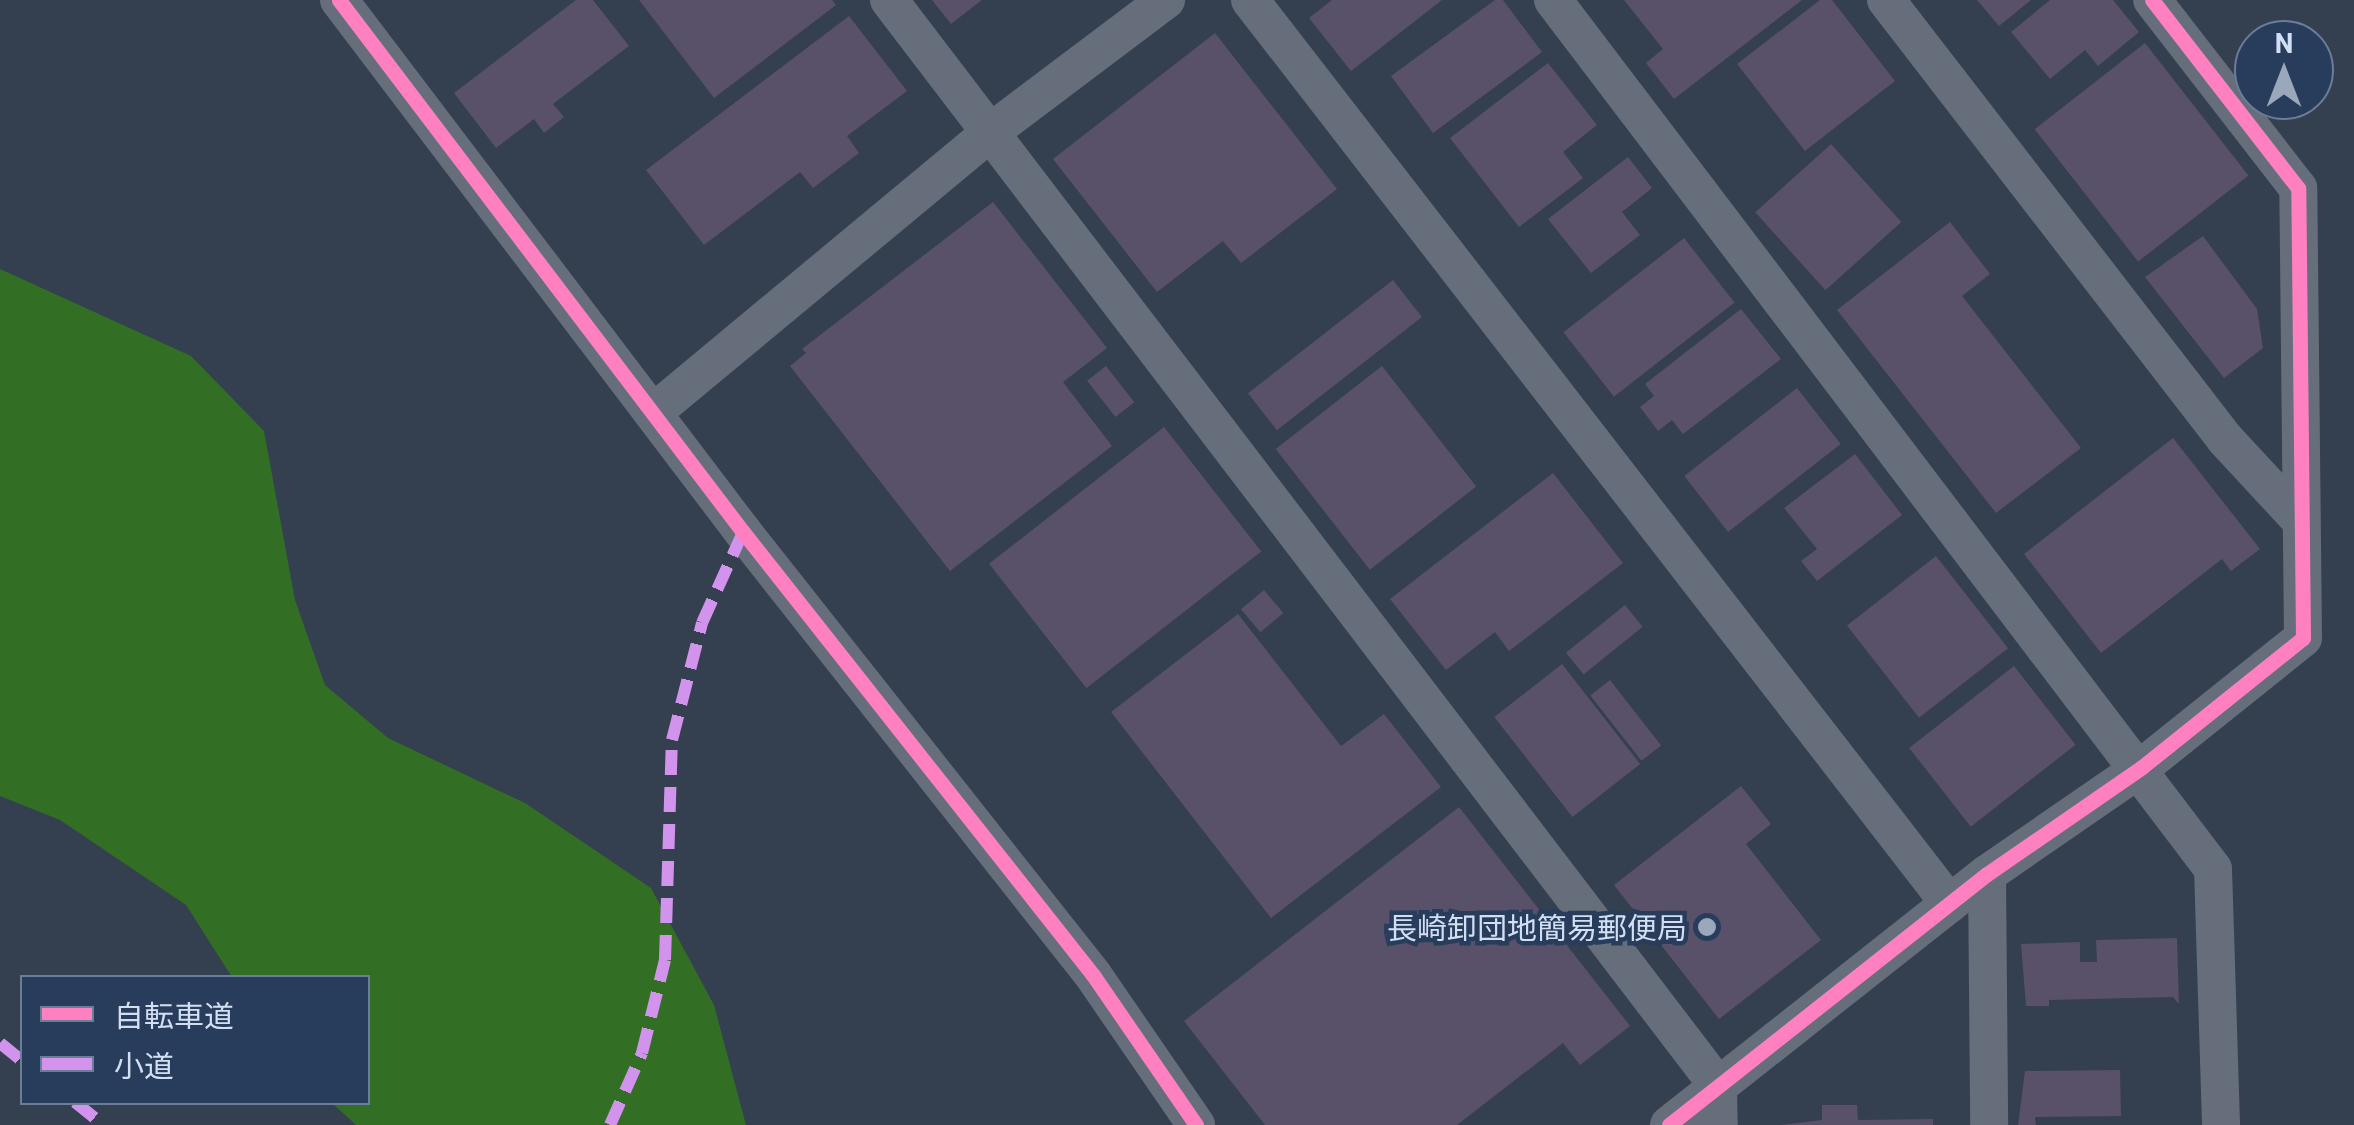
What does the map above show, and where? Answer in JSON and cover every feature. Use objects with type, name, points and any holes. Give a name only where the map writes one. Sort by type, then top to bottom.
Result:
[{"type":"street","points":[[340,0],[655,411],[742,532],[1093,974],[1196,1125]]},
{"type":"street","points":[[890,0],[1718,1086],[1719,1125]]},
{"type":"street","points":[[655,411],[992,131],[1166,0]]},
{"type":"street","points":[[1250,0],[1950,904]]},
{"type":"street","points":[[1553,0],[2142,767],[2213,869],[2220,1125]]},
{"type":"street","points":[[1886,0],[2225,439],[2301,521]]},
{"type":"street","points":[[1669,1125],[1987,874],[2142,767],[2303,638],[2298,188],[2152,0]]},
{"type":"street","points":[[1987,874],[1990,1125]]},
{"type":"green space","points":[[0,269],[191,356],[264,431],[295,600],[325,685],[388,738],[525,803],[651,888],[714,1005],[746,1125],[356,1125],[334,1105],[370,1105],[370,975],[231,975],[186,905],[60,820],[0,796]]},
{"type":"building","points":[[576,0],[593,0],[629,46],[553,104],[564,117],[544,133],[534,119],[496,148],[454,93]]},
{"type":"building","points":[[639,0],[832,0],[836,5],[714,98]]},
{"type":"building","points":[[932,0],[982,0],[951,24]]},
{"type":"building","points":[[1332,0],[1442,0],[1351,71],[1309,18]]},
{"type":"building","points":[[1495,0],[1503,0],[1542,52],[1433,133],[1391,76]]},
{"type":"building","points":[[1624,0],[1802,0],[1674,99],[1646,63],[1663,49]]},
{"type":"building","points":[[1820,0],[1832,0],[1895,81],[1805,151],[1737,64]]},
{"type":"building","points":[[1977,0],[2031,0],[1999,26]]},
{"type":"building","points":[[2050,0],[2113,0],[2139,32],[2098,66],[2085,50],[2050,79],[2011,32]]},
{"type":"building","points":[[849,16],[907,91],[847,136],[859,153],[813,188],[800,172],[704,245],[646,170]]},
{"type":"building","points":[[1215,33],[1337,189],[1241,263],[1223,241],[1157,292],[1053,159]]},
{"type":"building","points":[[2145,43],[2248,175],[2138,262],[2035,129]]},
{"type":"building","points":[[1548,63],[1597,125],[1563,152],[1583,178],[1519,227],[1450,138]]},
{"type":"building","points":[[1831,144],[1901,222],[1825,290],[1755,212]]},
{"type":"building","points":[[1628,157],[1652,188],[1622,212],[1640,235],[1591,273],[1548,219]]},
{"type":"building","points":[[993,202],[1107,348],[1063,382],[1112,446],[950,571],[790,366],[806,353],[802,349]]},
{"type":"building","points":[[1950,222],[1990,274],[1962,296],[2081,448],[1996,513],[1837,310]]},
{"type":"building","points":[[2203,236],[2257,309],[2263,348],[2224,378],[2145,277]]},
{"type":"building","points":[[1684,238],[1734,303],[1614,397],[1563,332]]},
{"type":"building","points":[[1393,280],[1422,317],[1277,430],[1248,393]]},
{"type":"building","points":[[1741,309],[1781,359],[1683,434],[1672,420],[1658,431],[1640,407],[1654,396],[1645,384]]},
{"type":"building","points":[[1106,366],[1134,402],[1115,417],[1087,381]]},
{"type":"building","points":[[1382,366],[1476,487],[1370,570],[1276,449]]},
{"type":"building","points":[[1797,388],[1841,444],[1728,532],[1684,476]]},
{"type":"building","points":[[1164,427],[1261,552],[1086,688],[989,564]]},
{"type":"building","points":[[2173,438],[2260,549],[2231,571],[2222,559],[2101,653],[2024,554]]},
{"type":"building","points":[[1855,454],[1902,515],[1817,581],[1801,561],[1817,549],[1784,508]]},
{"type":"building","points":[[1553,473],[1623,563],[1509,651],[1495,632],[1446,670],[1390,599]]},
{"type":"building","points":[[1936,556],[2008,648],[1919,718],[1847,626]]},
{"type":"building","points":[[1264,590],[1283,613],[1260,632],[1241,609]]},
{"type":"building","points":[[1625,605],[1643,627],[1584,675],[1566,653]]},
{"type":"building","points":[[1238,614],[1341,746],[1384,714],[1441,787],[1271,918],[1111,712]]},
{"type":"building","points":[[1562,664],[1640,764],[1572,817],[1494,717]]},
{"type":"building","points":[[2014,666],[2076,745],[1971,827],[1909,748]]},
{"type":"building","points":[[1610,680],[1661,745],[1641,761],[1590,695]]},
{"type":"building","points":[[1741,786],[1771,824],[1746,844],[1821,940],[1719,1019],[1614,885]]},
{"type":"building","points":[[1459,807],[1630,1026],[1580,1065],[1563,1043],[1457,1125],[1265,1125],[1184,1021]]},
{"type":"building","points":[[2177,938],[2179,1004],[2173,997],[2049,1000],[2049,1006],[2026,1006],[2021,944],[2080,942],[2080,962],[2097,962],[2096,940]]},
{"type":"building","points":[[2120,1070],[2121,1116],[2035,1117],[2036,1125],[2018,1125],[2025,1071]]},
{"type":"building","points":[[1822,1105],[1857,1105],[1858,1120],[1933,1119],[1933,1125],[1781,1125],[1822,1120]]},
{"type":"marked path","points":[[610,1125],[642,1053],[665,960],[672,740],[702,623],[743,532]]},
{"type":"marked path","points":[[0,1043],[20,1059]]},
{"type":"marked path","points":[[79,1105],[103,1125]]},
{"type":"cycle path","points":[[339,0],[743,532],[1093,975],[1196,1125]]},
{"type":"cycle path","points":[[1669,1125],[1987,874],[2142,767],[2303,638],[2298,188],[2152,0]]},
{"type":"place","name":"長崎卸団地簡易郵便局","points":[[1707,927]]}]
